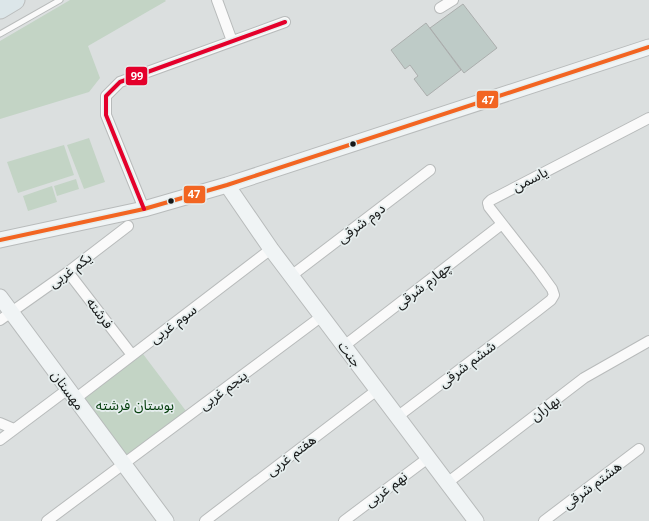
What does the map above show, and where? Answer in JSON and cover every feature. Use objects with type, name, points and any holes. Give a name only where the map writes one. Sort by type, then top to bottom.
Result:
[{"type":"highway","points":[[0,9],[15,0]]},
{"type":"street","points":[[216,0],[232,41]]},
{"type":"street","points":[[440,8],[453,0]]},
{"type":"street","points":[[144,209],[106,114],[106,96],[120,82],[285,22]]},
{"type":"street","points":[[0,240],[144,209],[227,185],[649,47]]},
{"type":"street","name":"یاسمن","points":[[539,271],[489,207],[488,203],[491,200],[649,118]]},
{"type":"street","name":"دوم شرقی","points":[[291,276],[430,170]]},
{"type":"street","name":"جنت","points":[[227,185],[291,276],[476,521]]},
{"type":"street","name":"چهارم شرقی","points":[[344,346],[502,224]]},
{"type":"street","name":"یکم غربی","points":[[5,316],[68,272],[128,226]]},
{"type":"street","name":"سوم غربی","points":[[0,440],[14,429],[132,355],[271,249]]},
{"type":"street","name":"ششم شرقی","points":[[397,417],[551,300],[554,295],[552,290],[539,271]]},
{"type":"street","name":"فرشته","points":[[68,272],[132,355]]},
{"type":"street","name":"مهستان","points":[[0,297],[5,316],[71,394],[166,521]]},
{"type":"street","name":"پنجم غربی","points":[[48,521],[322,316]]},
{"type":"street","name":"بهاران","points":[[447,483],[584,378],[649,341]]},
{"type":"street","name":"هفتم غربی","points":[[205,521],[377,390]]},
{"type":"street","points":[[0,422],[14,429]]},
{"type":"street","name":"هشتم شرقی","points":[[544,521],[639,449]]},
{"type":"street","name":"نهم غربی","points":[[344,521],[428,458]]},
{"type":"lane","points":[[0,34],[60,0]]},
{"type":"green space","points":[[70,0],[166,1],[88,46],[100,78],[89,92],[0,119],[0,41]]},
{"type":"green space","points":[[89,138],[105,182],[84,189],[67,145]]},
{"type":"green space","points":[[64,145],[74,175],[18,193],[7,162]]},
{"type":"green space","points":[[76,179],[79,189],[57,196],[54,186]]},
{"type":"green space","points":[[52,186],[57,202],[28,211],[23,196]]},
{"type":"green space","name":"بوستان فرشته","points":[[143,354],[186,411],[127,456],[84,398]]},
{"type":"building","points":[[463,4],[497,48],[464,73],[430,28]]},
{"type":"building","points":[[426,23],[461,70],[427,96],[414,79],[418,76],[410,65],[405,69],[391,50]]},
{"type":"transit line","name":"99","points":[[144,209],[106,115],[106,96],[120,82],[285,22]]},
{"type":"transit line","name":"47","points":[[0,240],[144,209],[227,185],[649,47]]}]
